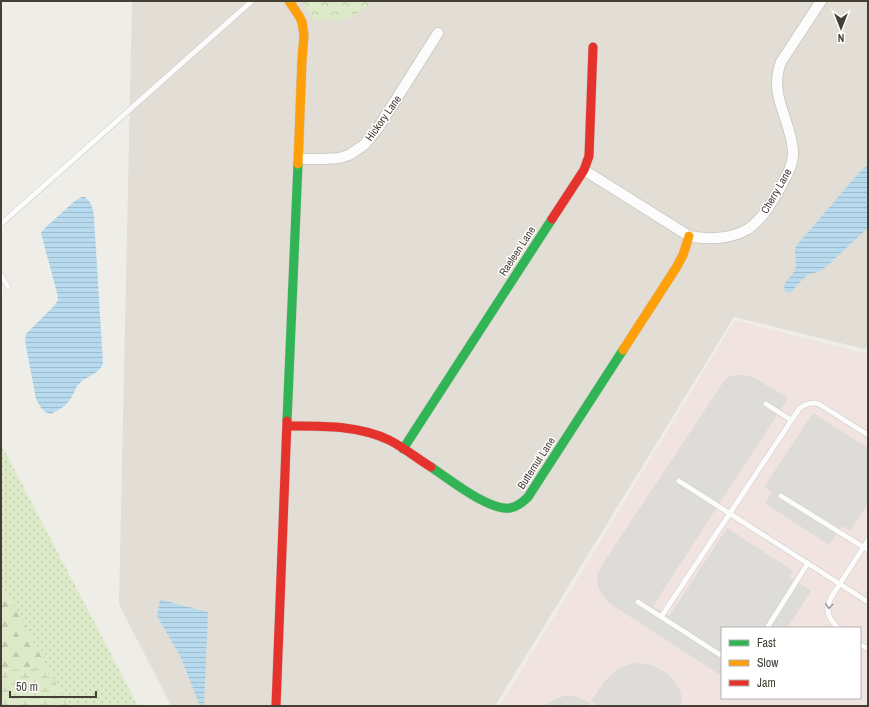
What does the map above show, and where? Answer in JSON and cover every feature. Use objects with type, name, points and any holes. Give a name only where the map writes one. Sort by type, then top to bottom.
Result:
[{"type":"street","points":[[276,706],[302,60],[305,35],[300,16],[288,1]]},
{"type":"street","name":"Cherry Lane","points":[[584,170],[689,236],[700,238],[724,237],[736,234],[749,228],[758,220],[778,191],[790,169],[793,152],[788,128],[778,97],[778,71],[781,62],[821,1]]},
{"type":"street","name":"Hickory Lane","points":[[299,159],[338,158],[348,155],[364,145],[378,128],[438,33]]},
{"type":"street","name":"Raeleen Lane","points":[[403,449],[584,170],[589,156],[590,144],[593,47]]},
{"type":"street","name":"Butternut Lane","points":[[288,426],[340,428],[381,436],[488,504],[498,507],[512,508],[523,503],[674,272],[683,255],[689,236]]},
{"type":"lane","points":[[1,224],[252,1]]},
{"type":"lane","points":[[1,275],[8,287]]},
{"type":"lane","points":[[661,617],[796,412],[802,406],[816,403],[868,435]]},
{"type":"lane","points":[[766,404],[791,420]]},
{"type":"lane","points":[[679,481],[868,602]]},
{"type":"lane","points":[[781,496],[866,549]]},
{"type":"lane","points":[[837,627],[828,614],[829,600],[866,549],[868,540]]},
{"type":"lane","points":[[768,627],[808,564]]},
{"type":"lane","points":[[638,602],[721,655]]},
{"type":"shaded area","points":[[132,1],[868,1],[868,345],[865,349],[734,317],[495,706],[171,706],[119,604]]},
{"type":"shaded area","points":[[735,320],[867,354],[868,352],[868,706],[500,706]]},
{"type":"shaded area","points":[[731,376],[751,376],[788,398],[653,606],[669,616],[727,528],[793,571],[789,577],[811,591],[788,627],[721,627],[721,675],[609,603],[599,589],[597,582],[598,573],[604,562],[724,381]]},
{"type":"shaded area","points":[[813,413],[868,448],[868,503],[850,531],[842,526],[829,545],[765,503],[772,492],[764,487]]},
{"type":"shaded area","points":[[634,663],[654,666],[668,674],[680,690],[682,699],[681,706],[599,706],[591,701],[605,681],[616,670]]},
{"type":"shaded area","points":[[564,696],[573,696],[590,703],[588,706],[544,706],[553,700]]},
{"type":"green space","points":[[301,1],[374,1],[354,15],[342,20],[315,20]]},
{"type":"green space","points":[[1,444],[138,706],[68,706],[1,583]]},
{"type":"green space","points":[[1,583],[47,666],[1,671]]},
{"type":"green space","points":[[47,666],[68,706],[1,706],[1,671]]},
{"type":"water","points":[[868,166],[868,228],[828,265],[820,271],[807,275],[791,292],[785,291],[784,288],[786,282],[794,272],[796,266],[796,246],[857,175]]},
{"type":"water","points":[[85,197],[89,201],[94,214],[103,364],[98,371],[76,387],[72,396],[62,408],[51,414],[45,412],[41,408],[36,399],[25,341],[26,334],[58,300],[41,233],[76,200]]},
{"type":"water","points":[[160,600],[208,612],[204,706],[200,706],[181,658],[157,616]]},
{"type":"traffic: fast","points":[[287,421],[298,164]]},
{"type":"traffic: fast","points":[[403,449],[552,219]]},
{"type":"traffic: fast","points":[[431,467],[469,493],[491,505],[501,508],[510,508],[520,504],[528,497],[623,350]]},
{"type":"traffic: slow","points":[[289,1],[302,22],[304,35],[298,164]]},
{"type":"traffic: slow","points":[[623,350],[676,268],[683,255],[689,236]]},
{"type":"traffic: jam","points":[[552,219],[584,170],[589,156],[593,47]]},
{"type":"traffic: jam","points":[[276,706],[287,421]]},
{"type":"traffic: jam","points":[[288,426],[340,427],[365,431],[389,440],[431,467]]}]
